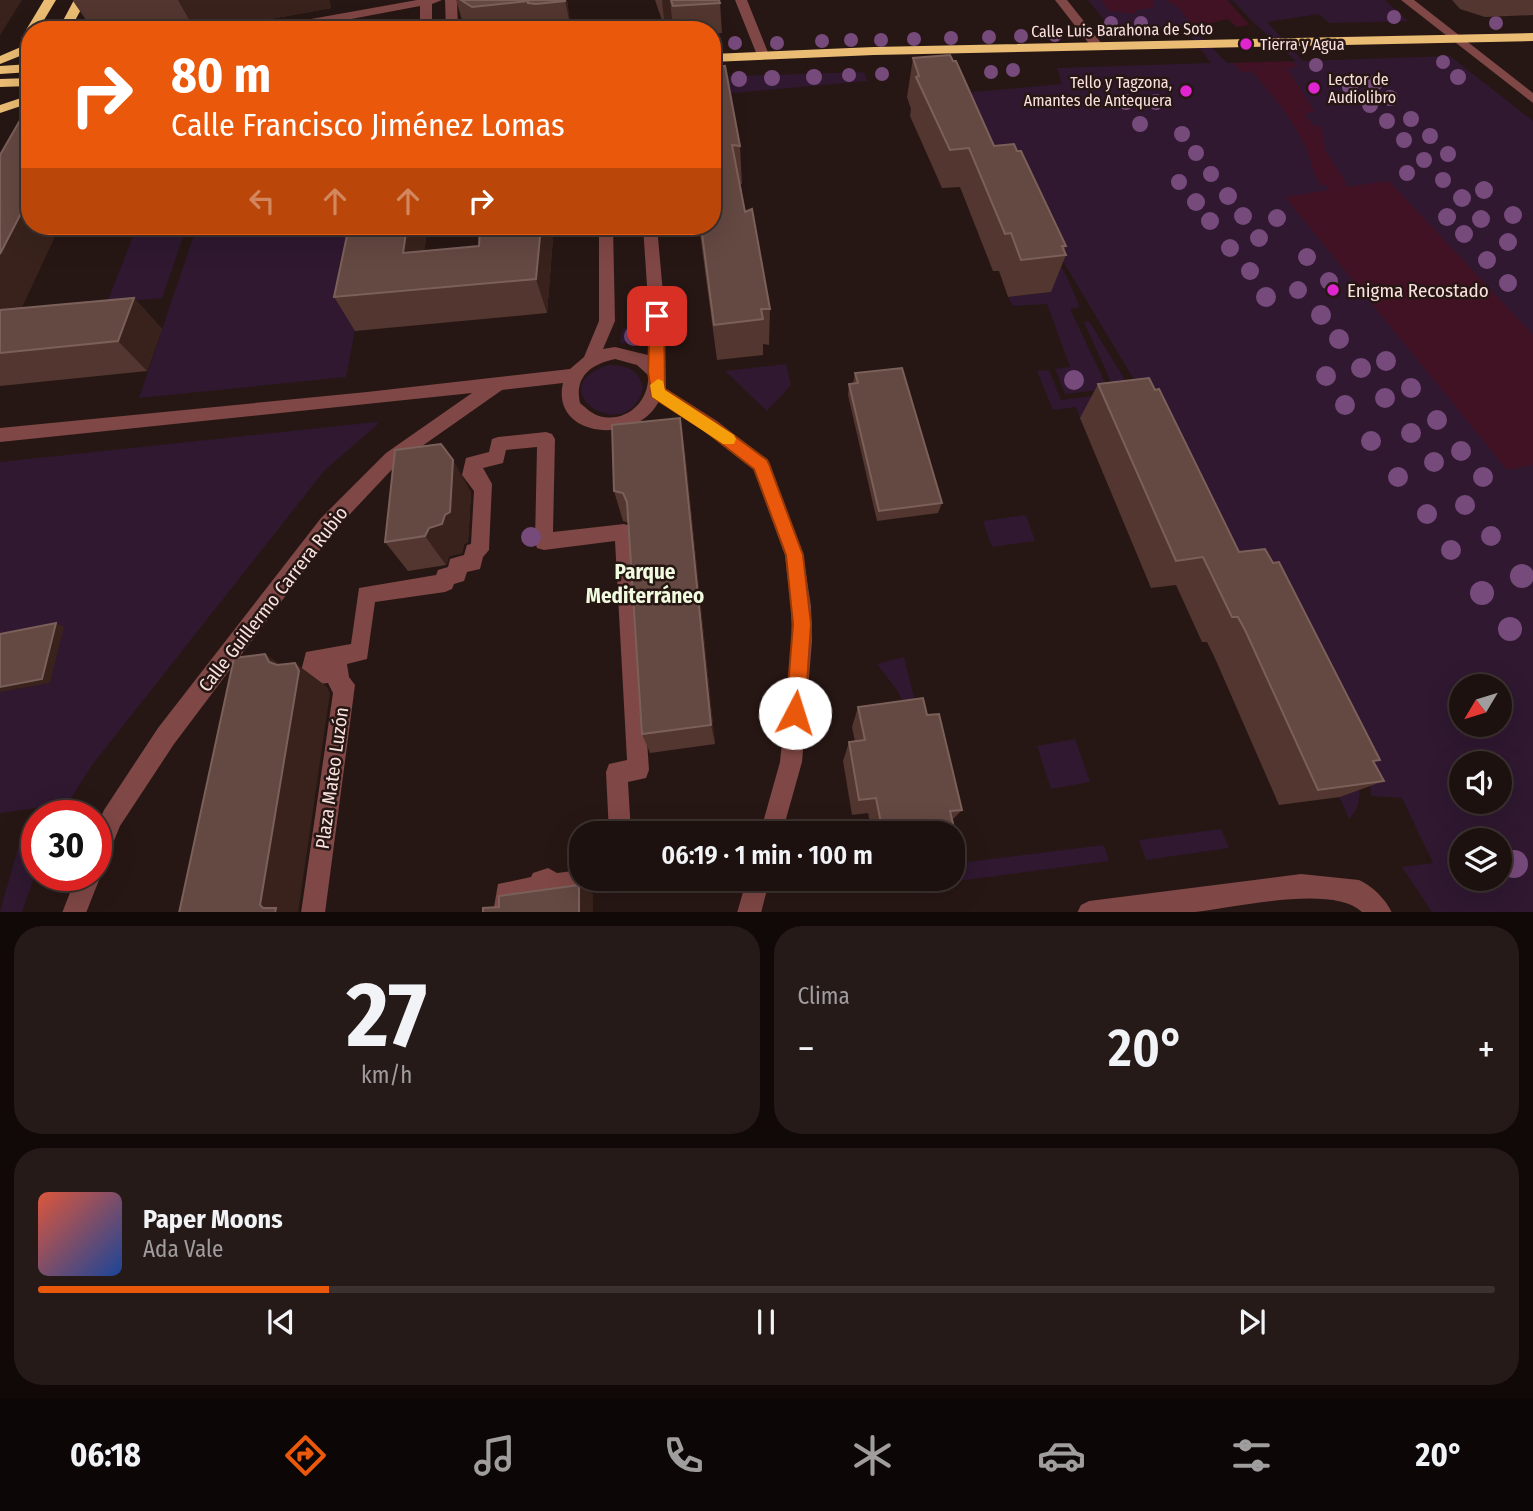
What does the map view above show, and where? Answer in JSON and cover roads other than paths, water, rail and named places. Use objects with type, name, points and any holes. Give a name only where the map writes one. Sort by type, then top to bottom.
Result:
[{"type":"main road","points":[[37,21],[50,0]]},
{"type":"main road","points":[[69,21],[80,0]]},
{"type":"main road","name":"Calle Luis Barahona de Soto","points":[[721,57],[1533,37]]},
{"type":"main road","points":[[0,60],[21,50]]},
{"type":"main road","points":[[0,70],[21,69]]},
{"type":"main road","points":[[0,83],[21,82]]},
{"type":"main road","points":[[0,109],[21,102]]},
{"type":"street","points":[[451,0],[452,21]]},
{"type":"street","points":[[741,0],[763,55]]},
{"type":"street","points":[[1062,0],[1098,47]]},
{"type":"street","points":[[1407,0],[1533,99]]},
{"type":"street","points":[[321,21],[431,1],[428,21]]},
{"type":"street","points":[[606,235],[607,321],[590,359],[573,375],[568,396],[572,407],[591,421],[604,424],[618,424],[644,413],[653,403],[657,316],[651,235]]},
{"type":"street","points":[[590,359],[603,355],[628,354],[648,364],[656,382],[761,464],[794,555],[802,606],[801,654],[791,762],[774,821]]},
{"type":"street","name":"Calle Guillermo Carrera Rubio","points":[[0,435],[573,375]]},
{"type":"street","name":"Calle Guillermo Carrera Rubio","points":[[112,818],[166,736],[328,524],[392,458],[498,384]]},
{"type":"street","name":"Plaza Mateo Luzón","points":[[313,912],[345,685],[338,685],[340,671],[310,675],[313,659],[360,652],[366,594],[445,583],[445,576],[457,575],[457,565],[473,563],[474,551],[480,550],[483,484],[478,485],[478,474],[471,475],[472,463],[497,458],[498,444],[546,439],[544,542],[624,532],[638,770],[617,772],[619,821]]},
{"type":"street","points":[[505,912],[506,892],[541,887],[541,881],[548,880],[548,886],[569,883]]},
{"type":"street","points":[[1089,912],[1301,886],[1359,892],[1380,912]]},
{"type":"street","points":[[75,912],[83,891]]},
{"type":"street","points":[[749,912],[755,891]]},
{"type":"place","name":"Tierra y Agua","points":[[1246,44]]},
{"type":"place","name":"Lector de Audiolibro","points":[[1314,88]]},
{"type":"place","name":"Tello y Tagzona, Amantes de Antequera","points":[[1186,91]]},
{"type":"place","name":"Enigma Recostado","points":[[1333,290]]},
{"type":"district","name":"Parque Mediterráneo","points":[[645,584]]}]
